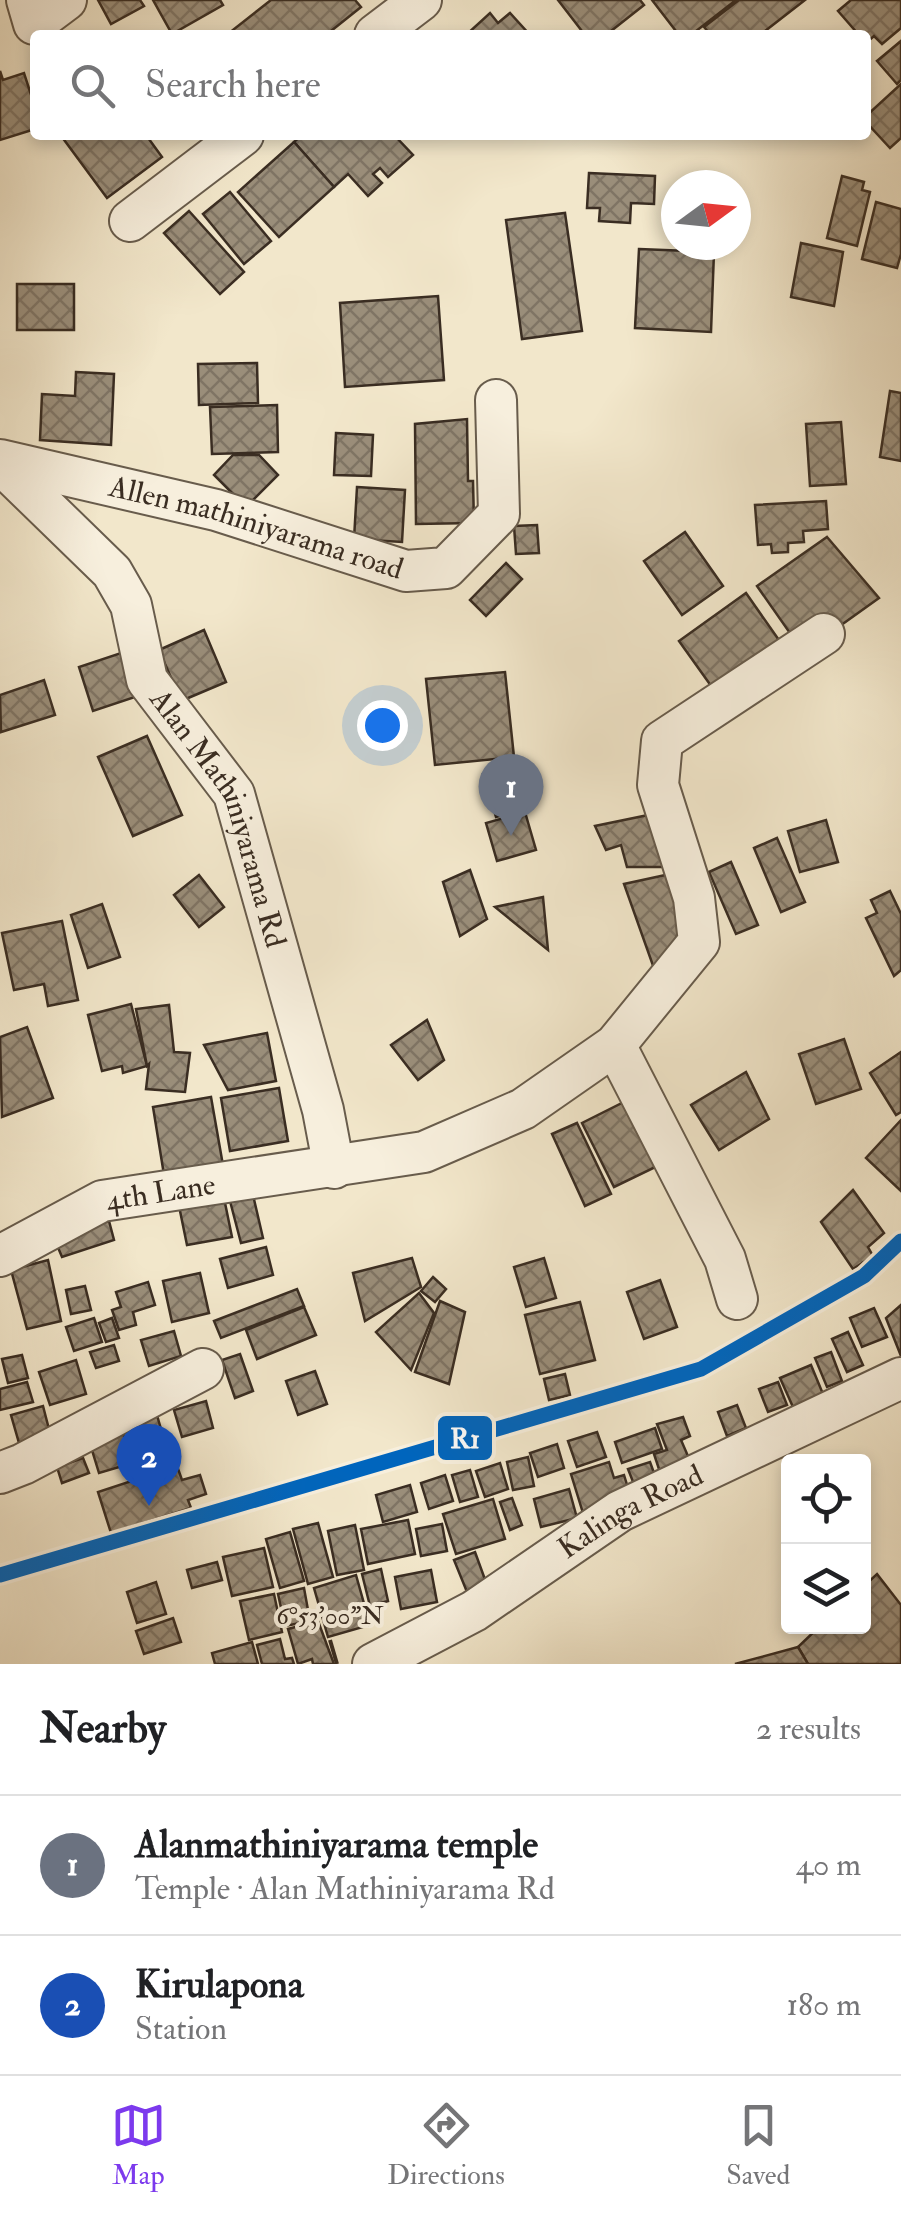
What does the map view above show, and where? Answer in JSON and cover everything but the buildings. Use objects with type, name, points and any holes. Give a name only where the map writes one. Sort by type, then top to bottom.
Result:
[{"type":"street","points":[[27,0],[34,24],[66,0]]},
{"type":"street","points":[[382,30],[421,0]]},
{"type":"street","points":[[130,221],[236,140]]},
{"type":"street","name":"Allen mathiniyarama road","points":[[0,462],[216,510],[406,570],[446,568],[498,514],[496,400]]},
{"type":"street","name":"Alan Mathiniyarama Rd","points":[[0,462],[112,572],[131,605],[146,680],[234,794],[323,1110],[334,1168]]},
{"type":"street","name":"4th Lane","points":[[0,1256],[102,1201],[424,1152],[523,1108],[615,1045],[699,942],[694,898],[658,785],[662,741],[824,634]]},
{"type":"street","points":[[615,1045],[724,1259],[737,1298]]},
{"type":"street","points":[[0,1473],[203,1368]]},
{"type":"street","name":"Kalinga Road","points":[[373,1664],[474,1611],[620,1511],[901,1378]]},
{"type":"transit line","name":"R1","points":[[0,1575],[701,1369],[864,1276],[901,1241]]},
{"type":"place","name":"Alanmathiniyarama temple","points":[[511,836]]},
{"type":"place","name":"Kirulapona","points":[[149,1506]]}]
